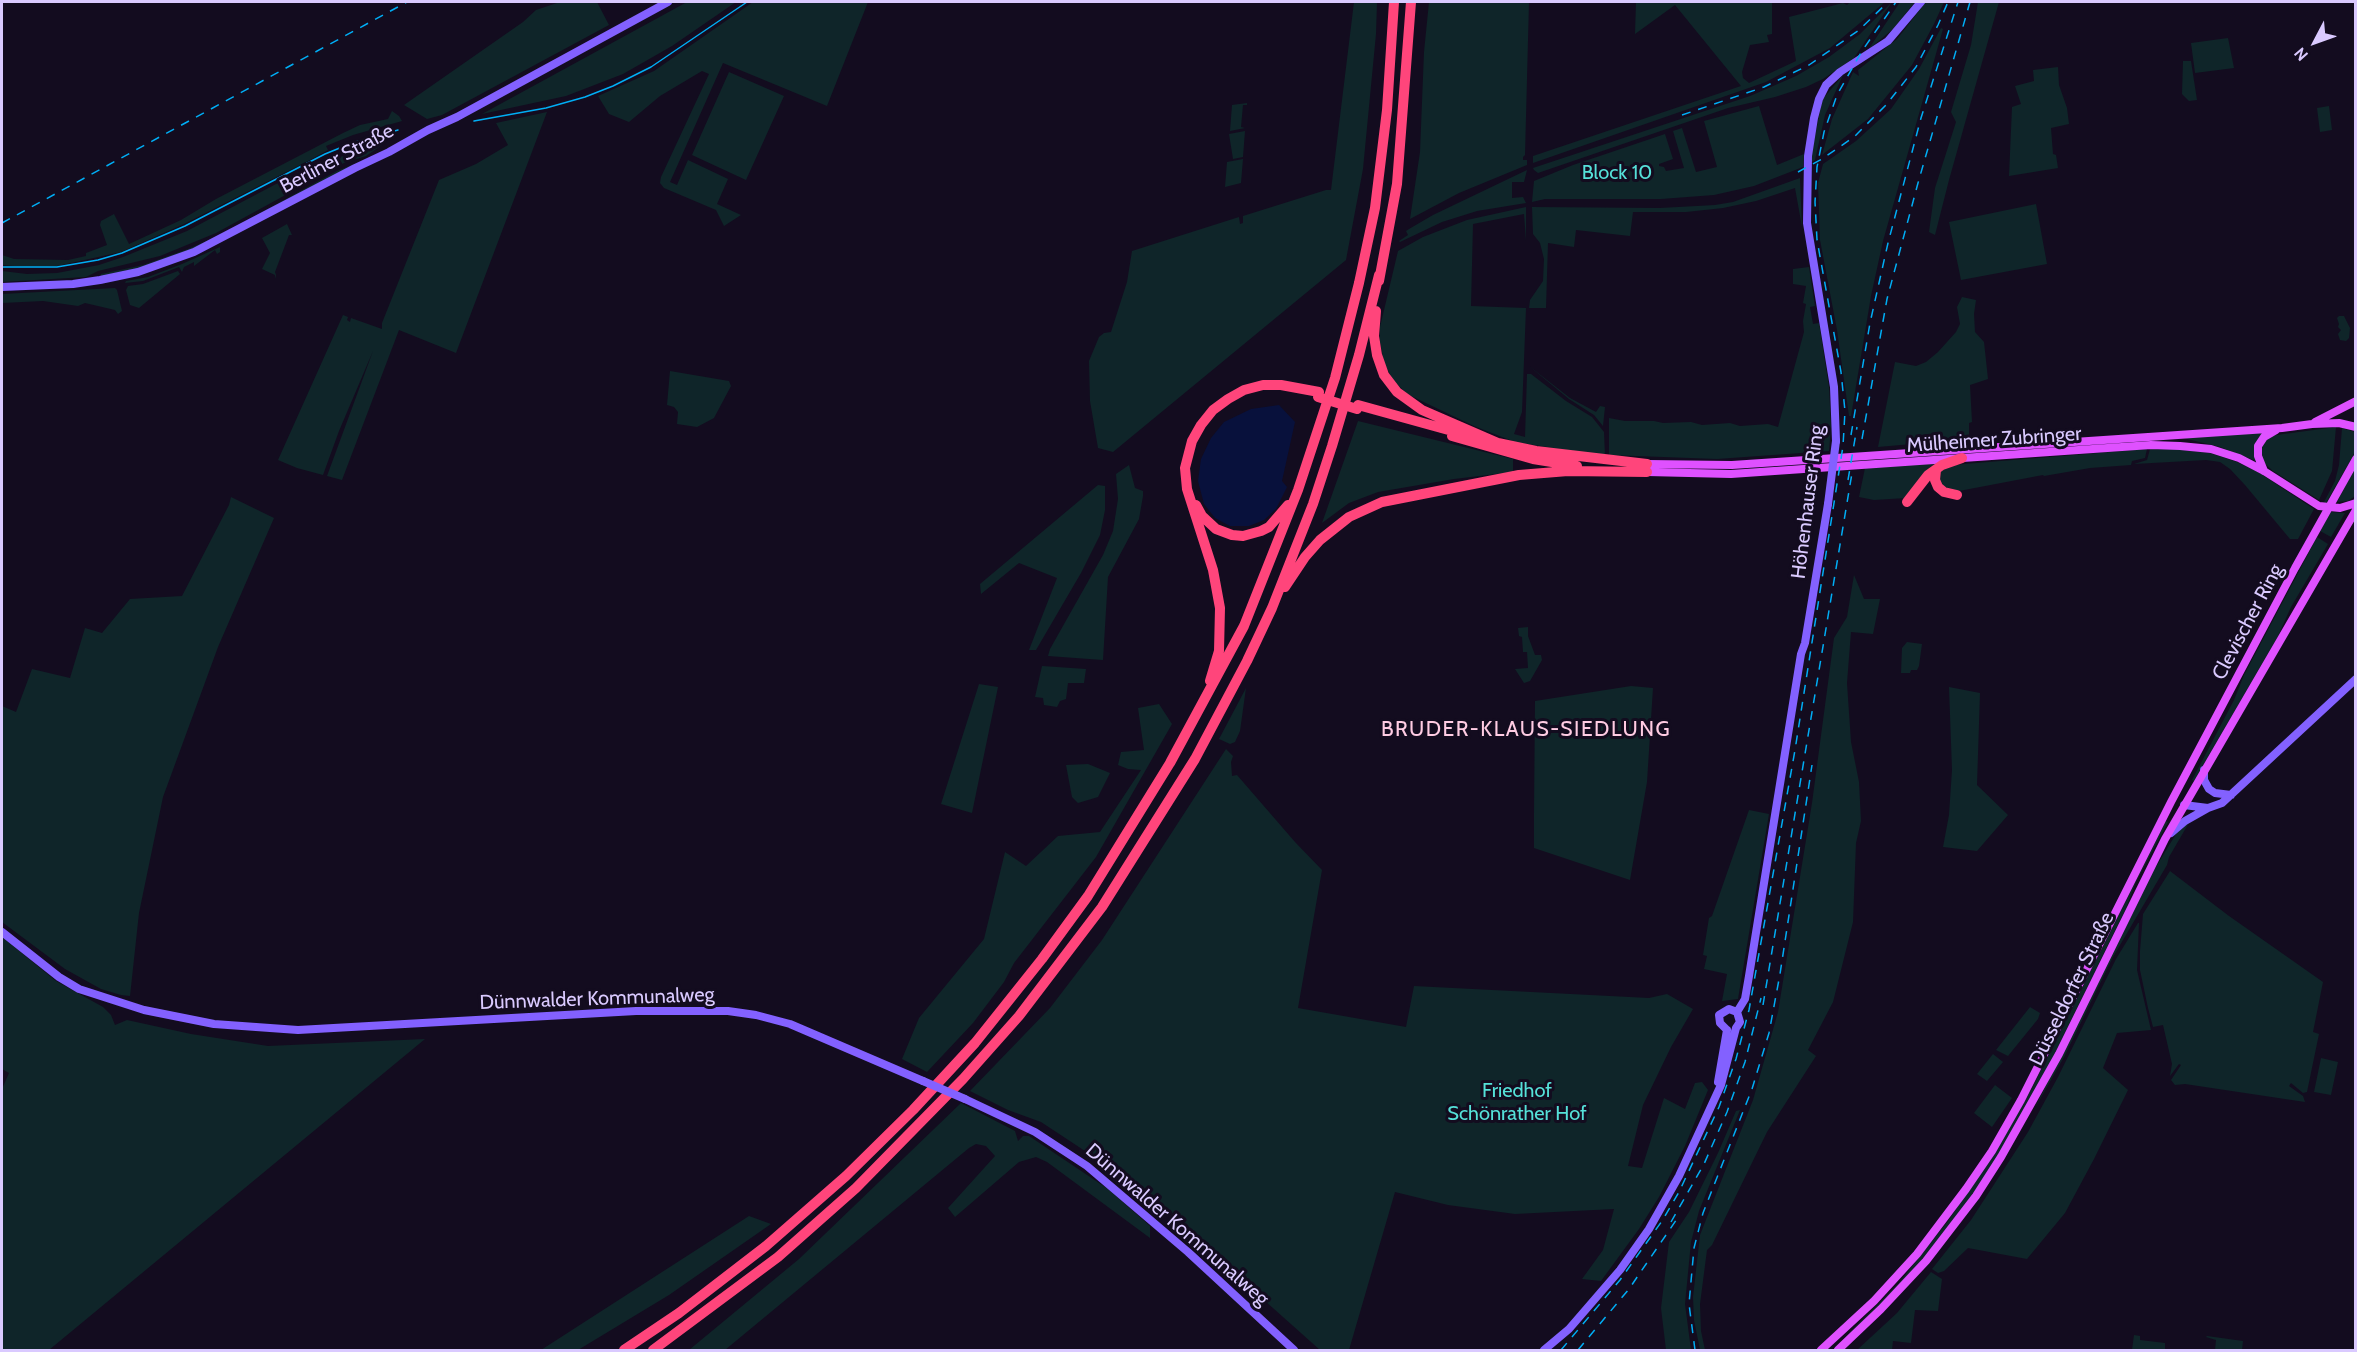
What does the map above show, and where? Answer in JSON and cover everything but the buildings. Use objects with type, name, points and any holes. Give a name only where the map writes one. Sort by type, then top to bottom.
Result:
[{"type":"highway","points":[[624,1350],[723,1281],[846,1176],[913,1110],[975,1043],[1008,1004],[1088,896],[1199,712],[1244,626],[1298,490],[1335,378],[1365,258],[1381,168],[1394,2]]},
{"type":"highway","points":[[653,1350],[778,1257],[856,1188],[963,1079],[1019,1016],[1102,907],[1154,827],[1218,717],[1272,608],[1313,504],[1357,365],[1379,275],[1397,184],[1411,2]]},
{"type":"highway","points":[[1379,275],[1375,345],[1380,365],[1390,384],[1413,405],[1498,443]]},
{"type":"highway","points":[[1199,712],[1216,662],[1221,627],[1218,590],[1187,489],[1185,468],[1192,441],[1201,424],[1213,410],[1244,390],[1281,385],[1533,459],[1562,464],[1645,469]]},
{"type":"highway","points":[[1298,490],[1282,514],[1269,527],[1243,536],[1224,533],[1209,523],[1197,508],[1191,488],[1192,454],[1209,420],[1227,404],[1241,396],[1274,390],[1318,395]]},
{"type":"highway","points":[[1358,407],[1498,443],[1645,469]]},
{"type":"highway","points":[[1906,502],[1928,475],[1942,465],[1962,458]]},
{"type":"highway","points":[[1272,608],[1305,557],[1320,540],[1349,517],[1382,502],[1519,475],[1645,469]]},
{"type":"highway","points":[[1936,470],[1935,480],[1938,488],[1958,495]]},
{"type":"main road","name":"Berliner Straße","points":[[2,287],[72,284],[100,280],[138,272],[187,255],[229,236],[355,168],[457,117],[668,2]]},
{"type":"main road","name":"Höhenhauser Ring","points":[[1544,1350],[1556,1342],[1587,1309],[1648,1229],[1679,1176],[1712,1109],[1736,1028],[1740,1022],[1737,1012],[1745,999],[1749,976],[1801,654],[1805,643],[1828,504],[1836,441],[1834,387],[1807,223],[1806,183],[1814,118],[1826,85],[1840,72],[1888,41],[1921,2]]},
{"type":"main road","points":[[2312,424],[2355,401]]},
{"type":"main road","points":[[2312,424],[2339,423],[2355,427]]},
{"type":"main road","name":"Mülheimer Zubringer","points":[[1645,469],[2282,428],[2312,424]]},
{"type":"main road","points":[[2264,471],[2258,456],[2258,446],[2268,434],[2282,428]]},
{"type":"main road","name":"Mülheimer Zubringer","points":[[1645,469],[1731,474],[2151,445],[2199,447],[2225,453],[2264,471],[2314,503],[2328,508]]},
{"type":"main road","name":"Clevischer Ring","points":[[2171,802],[2355,459]]},
{"type":"main road","points":[[2328,508],[2345,507],[2355,503]]},
{"type":"main road","name":"Clevischer Ring","points":[[2184,805],[2355,510]]},
{"type":"main road","points":[[2165,838],[2185,821],[2222,803],[2355,679]]},
{"type":"main road","points":[[2204,770],[2204,780],[2209,789],[2215,793],[2231,795]]},
{"type":"main road","points":[[2171,802],[2208,808]]},
{"type":"main road","name":"Düsseldorfer Straße","points":[[1821,1350],[1874,1301],[1917,1254],[1966,1190],[1992,1151],[2021,1100],[2171,802]]},
{"type":"main road","name":"Düsseldorfer Straße","points":[[1838,1350],[1926,1261],[1952,1230],[1995,1167],[2059,1054],[2165,838],[2184,805]]},
{"type":"main road","name":"Dünnwalder Kommunalweg","points":[[2,932],[59,977],[78,989],[113,1002],[177,1018],[243,1027],[298,1030],[646,1010],[703,1010],[743,1013],[771,1019],[808,1031],[923,1080],[1035,1132],[1087,1166],[1170,1237],[1294,1350]]},
{"type":"main road","name":"Höhenhauser Ring","points":[[1718,1089],[1727,1030],[1720,1023],[1719,1015],[1729,1009],[1737,1012]]},
{"type":"main road","points":[[1727,1030],[1736,1028]]},
{"type":"green space","points":[[560,2],[597,2],[609,25],[442,115],[427,119],[404,105],[523,22],[536,10]]},
{"type":"green space","points":[[687,2],[736,2],[672,46],[623,74],[566,96],[482,114]]},
{"type":"green space","points":[[753,2],[868,2],[827,106],[723,63],[670,182],[677,185],[688,160],[728,179],[717,204],[741,215],[724,226],[716,210],[664,188],[660,183],[709,74],[702,71],[660,96],[629,122],[609,114],[598,96],[654,71]]},
{"type":"green space","points":[[1354,2],[1377,2],[1363,169],[1346,260],[1113,452],[1098,448],[1090,401],[1089,361],[1099,337],[1111,332],[1127,282],[1132,251],[1239,217],[1240,224],[1243,223],[1243,216],[1331,190]]},
{"type":"green space","points":[[1429,2],[1529,2],[1525,155],[1523,157],[1523,160],[1527,160],[1527,165],[1459,193],[1410,219],[1420,152],[1424,52]]},
{"type":"green space","points":[[1636,2],[1772,2],[1772,34],[1767,35],[1769,42],[1750,45],[1742,72],[1743,78],[1749,83],[1796,61],[1789,17],[1843,3],[1847,5],[1850,2],[1885,2],[1830,48],[1766,82],[1533,163],[1533,156],[1741,86],[1675,5],[1635,34]]},
{"type":"green space","points":[[1892,2],[1854,58],[1823,79],[1806,87],[1728,108],[1538,173],[1533,168],[1750,96],[1796,76],[1829,57],[1860,34]]},
{"type":"green space","points":[[1900,2],[1915,2],[1893,29],[1868,50]]},
{"type":"green space","points":[[1926,2],[1944,2],[1912,65],[1868,119],[1822,155],[1832,119],[1853,72],[1859,76],[1858,70],[1897,39]]},
{"type":"green space","points":[[1978,2],[1999,2],[1935,235],[1929,232],[1935,188],[1956,122],[1951,112],[1971,45]]},
{"type":"green space","points":[[1941,28],[1943,29],[1883,241],[1871,296],[1851,416],[1849,416],[1837,330],[1820,240],[1818,183],[1823,164],[1856,141],[1891,109],[1919,69]]},
{"type":"green space","points":[[2228,38],[2234,68],[2195,73],[2191,43]]},
{"type":"green space","points":[[2183,61],[2191,61],[2197,100],[2189,101],[2182,94]]},
{"type":"green space","points":[[2058,67],[2059,85],[2067,108],[2069,124],[2051,128],[2053,154],[2056,155],[2058,168],[2009,176],[2012,107],[2021,104],[2015,86],[2034,81],[2033,70]]},
{"type":"green space","points":[[729,72],[784,96],[746,180],[692,155]]},
{"type":"green space","points":[[1843,75],[1825,115],[1815,160],[1810,163],[1822,100]]},
{"type":"green space","points":[[1247,103],[1243,105],[1241,127],[1245,128],[1230,131],[1232,105]]},
{"type":"green space","name":"Block 10","points":[[1759,106],[1777,165],[1804,154],[1803,167],[1754,186],[1714,195],[1661,199],[1545,199],[1532,202],[1534,181],[1573,165],[1665,134],[1673,159],[1659,166],[1664,167],[1666,171],[1684,168],[1673,131],[1682,128],[1696,172],[1717,167],[1704,121]]},
{"type":"green space","points":[[2329,106],[2332,130],[2320,132],[2317,108]]},
{"type":"green space","points":[[392,111],[402,121],[353,135],[326,146],[328,150],[310,160],[184,224],[121,252],[57,266],[2,265],[2,255],[14,259],[68,260],[86,256],[86,253],[107,245],[100,225],[101,221],[114,214],[129,244],[181,220],[216,199],[343,133],[360,125],[388,119]]},
{"type":"green space","points":[[547,112],[456,353],[399,330],[342,480],[327,476],[373,351],[323,475],[278,460],[343,315],[348,317],[347,320],[350,322],[351,318],[382,329],[382,323],[439,180],[476,164],[508,145],[496,123]]},
{"type":"green space","points":[[1245,131],[1243,157],[1233,159],[1229,134]]},
{"type":"green space","points":[[385,143],[366,156],[344,163],[216,233],[160,256],[98,271],[86,277],[2,282],[2,271],[27,274],[57,273],[99,265],[123,257],[187,231],[312,165],[315,169],[340,157]]},
{"type":"green space","points":[[1243,159],[1241,183],[1225,187],[1227,162]]},
{"type":"green space","points":[[362,161],[221,234],[337,171]]},
{"type":"green space","points":[[1527,170],[1524,182],[1512,182],[1512,198],[1523,197],[1526,203],[1477,211],[1442,222],[1399,241],[1408,235],[1406,231],[1433,215]]},
{"type":"green space","points":[[1800,178],[1802,227],[1795,188],[1756,201],[1723,208],[1686,212],[1633,212],[1630,236],[1576,230],[1574,247],[1548,243],[1546,308],[1529,308],[1530,300],[1543,281],[1544,259],[1540,243],[1533,234],[1532,207],[1660,208],[1715,205],[1733,202]]},
{"type":"green space","points":[[2036,204],[2047,264],[1961,280],[1949,222]]},
{"type":"green space","points":[[1526,207],[1526,241],[1524,214],[1473,224],[1471,306],[1526,308],[1522,412],[1514,434],[1525,437],[1527,374],[1531,374],[1566,401],[1592,417],[1604,432],[1605,456],[1515,442],[1474,426],[1407,394],[1393,380],[1384,363],[1380,327],[1398,251],[1423,237],[1467,220]]},
{"type":"green space","points":[[287,224],[292,235],[289,235],[275,272],[276,275],[275,279],[275,275],[262,269],[270,253],[262,238]]},
{"type":"green space","points":[[217,236],[189,251],[143,267],[101,276],[101,274],[143,265]]},
{"type":"green space","points":[[220,247],[220,252],[217,254],[215,250],[194,266],[194,262],[184,267],[182,272],[179,267],[143,281],[125,283],[148,277]]},
{"type":"green space","points":[[1809,267],[1815,306],[1810,307],[1813,324],[1819,323],[1829,387],[1831,427],[1829,451],[1717,459],[1609,455],[1609,418],[1663,423],[1691,422],[1702,425],[1768,424],[1778,427],[1804,332],[1806,304],[1803,303],[1806,286],[1793,284],[1793,269]]},
{"type":"green space","points":[[178,271],[180,274],[139,308],[130,305],[126,290],[128,286],[143,284]]},
{"type":"green space","points":[[115,288],[122,311],[118,314],[115,310],[85,303],[78,306],[43,301],[2,303],[2,294]]},
{"type":"green space","points":[[1962,297],[1976,300],[1975,332],[1984,342],[1988,379],[1970,385],[1972,422],[1969,423],[1969,437],[1921,440],[1912,444],[1878,447],[1895,362],[1916,366],[1926,362],[1938,352],[1960,324],[1957,307]]},
{"type":"green space","points":[[2344,316],[2350,328],[2349,338],[2346,341],[2340,340],[2338,334],[2341,330],[2338,327],[2337,318]]},
{"type":"green space","points":[[1529,366],[1570,398],[1596,412],[1600,406],[1605,407],[1603,426],[1594,415],[1569,399]]},
{"type":"green space","points":[[670,371],[729,381],[731,386],[714,418],[697,427],[677,424],[678,412],[674,407],[667,405]]},
{"type":"green space","points":[[1358,421],[1513,459],[1513,472],[1378,492],[1349,503],[1322,523]]},
{"type":"green space","points":[[2336,427],[2332,471],[2319,500],[2273,471],[2262,461],[2260,449],[2269,436]]},
{"type":"green space","points":[[2342,428],[2355,432],[2355,452],[2326,503],[2324,502],[2335,481],[2339,465]]},
{"type":"green space","points":[[2265,432],[2256,461],[2220,447],[2179,437]]},
{"type":"green space","points":[[2165,448],[2210,453],[2237,462],[2258,472],[2314,509],[2298,539],[2290,539],[2245,485],[2220,462],[2206,460],[2134,464],[2147,460],[2150,449]]},
{"type":"green space","points":[[2147,449],[2145,458],[2132,461],[2131,465],[2043,475],[1959,491],[1939,485],[1939,472],[1952,465]]},
{"type":"green space","points":[[1936,463],[1906,498],[1874,500],[1859,497],[1865,468]]},
{"type":"green space","points":[[1129,465],[1135,488],[1143,491],[1143,496],[1139,519],[1108,577],[1103,660],[1048,656],[1103,555],[1113,531],[1118,499],[1116,474]]},
{"type":"green space","points":[[2355,468],[2355,496],[2348,501],[2337,502]]},
{"type":"green space","points":[[1098,485],[1105,486],[1105,510],[1100,535],[1081,573],[1036,650],[1029,650],[1057,578],[1019,563],[981,594],[980,584]]},
{"type":"green space","points":[[231,497],[274,518],[218,647],[163,797],[139,913],[130,996],[121,995],[101,989],[65,969],[2,922],[2,706],[16,712],[32,669],[70,678],[85,628],[102,633],[130,599],[182,596]]},
{"type":"green space","points":[[2331,512],[2345,513],[2331,537],[2320,531]]},
{"type":"green space","points":[[2317,537],[2328,544],[2291,607],[2278,636],[2194,781],[2192,780],[2234,700],[2244,675]]},
{"type":"green space","points":[[1854,575],[1864,599],[1880,599],[1873,634],[1851,632],[1847,683],[1851,742],[1859,782],[1861,821],[1856,843],[1853,922],[1833,1002],[1808,1050],[1816,1056],[1767,1132],[1712,1245],[1707,1250],[1700,1304],[1701,1331],[1705,1350],[1700,1350],[1694,1320],[1693,1297],[1700,1235],[1753,1100],[1778,1012],[1812,803],[1834,638],[1847,617]]},
{"type":"green space","points":[[1528,627],[1528,636],[1535,655],[1541,655],[1542,660],[1530,681],[1524,683],[1515,669],[1528,668],[1527,652],[1523,652],[1522,637],[1519,636],[1518,628]]},
{"type":"green space","points":[[1907,642],[1922,644],[1919,666],[1917,670],[1911,670],[1910,673],[1901,673],[1902,648]]},
{"type":"green space","points":[[1042,666],[1086,669],[1084,683],[1068,683],[1066,699],[1060,701],[1057,707],[1044,705],[1043,698],[1035,697]]},
{"type":"green space","points":[[979,684],[998,687],[972,813],[941,804]]},
{"type":"green space","points":[[1631,686],[1653,688],[1647,782],[1630,880],[1534,848],[1534,813],[1535,701]]},
{"type":"green space","points":[[1949,687],[1980,693],[1977,785],[2008,815],[1977,851],[1943,847],[1949,815],[1952,770]]},
{"type":"green space","points":[[1246,688],[1240,731],[1235,742],[1230,744],[1219,739]]},
{"type":"green space","points":[[1159,704],[1172,724],[1096,857],[1014,963],[1004,982],[973,1023],[927,1072],[902,1059],[919,1018],[984,939],[1005,852],[1026,866],[1058,836],[1100,832],[1141,770],[1118,765],[1121,752],[1144,750],[1138,708]]},
{"type":"green space","name":"Friedhof Schönrather Hof","points":[[1226,749],[1233,756],[1232,776],[1237,775],[1322,870],[1298,1008],[1406,1027],[1414,986],[1649,998],[1667,994],[1693,1009],[1671,1047],[1643,1105],[1628,1166],[1642,1168],[1664,1098],[1685,1109],[1695,1083],[1702,1082],[1708,1090],[1685,1146],[1659,1197],[1601,1281],[1582,1279],[1603,1250],[1614,1209],[1515,1214],[1448,1205],[1395,1192],[1349,1350],[1320,1350],[1181,1226],[1088,1150],[1085,1151],[1041,1122],[1008,1110],[970,1091],[1050,1008],[1102,940]]},
{"type":"green space","points":[[1088,764],[1110,773],[1098,797],[1078,803],[1072,797],[1066,765]]},
{"type":"green space","points":[[1749,810],[1769,814],[1738,999],[1722,1001],[1727,974],[1704,969],[1707,956],[1703,955],[1709,918],[1712,916]]},
{"type":"green space","points":[[2166,821],[2168,822],[2136,882],[2126,908],[2050,1063],[2000,1153],[1977,1188],[1926,1255],[1879,1307],[1843,1339],[1898,1284],[1948,1221],[1999,1146],[2032,1088]]},
{"type":"green space","points":[[2190,821],[2113,957],[2064,1057],[2035,1108],[2149,878],[2176,834]]},
{"type":"green space","points":[[2170,871],[2323,982],[2313,1032],[2319,1034],[2307,1092],[2303,1093],[2291,1083],[2289,1086],[2303,1096],[2305,1102],[2185,1084],[2175,1085],[2171,1080],[2181,1065],[2179,1064],[2170,1076],[2172,1064],[2163,1025],[2153,1027],[2140,970],[2143,914]]},
{"type":"green space","points":[[2138,923],[2137,970],[2151,1030],[2117,1033],[2103,1068],[2128,1090],[2065,1213],[2027,1259],[1968,1248],[1944,1271],[1938,1273],[1932,1269],[1971,1220],[2028,1132],[2058,1077],[2116,959]]},
{"type":"green space","points":[[2,937],[56,981],[103,1007],[111,1015],[115,1025],[127,1020],[191,1034],[268,1046],[425,1039],[49,1350],[2,1350],[2,1089],[9,1073],[2,1069]]},
{"type":"green space","points":[[2030,1007],[2040,1013],[2038,1019],[2008,1056],[1996,1050]]},
{"type":"green space","points":[[1993,1054],[2003,1062],[1987,1081],[1977,1074]]},
{"type":"green space","points":[[2321,1058],[2338,1062],[2331,1095],[2314,1092]]},
{"type":"green space","points":[[1995,1085],[2012,1098],[1992,1127],[1974,1113]]},
{"type":"green space","points":[[961,1103],[1015,1131],[1018,1141],[1023,1136],[1029,1136],[1108,1189],[1150,1226],[1150,1238],[1047,1162],[1036,1157],[1019,1162],[955,1217],[948,1208],[995,1156],[986,1146],[976,1144],[725,1350],[689,1350],[799,1259]]},
{"type":"green space","points":[[1740,1110],[1699,1211],[1691,1242],[1685,1304],[1691,1350],[1666,1350],[1661,1308],[1669,1242],[1689,1212],[1736,1111]]},
{"type":"green space","points":[[749,1216],[771,1224],[669,1295],[578,1350],[541,1350]]},
{"type":"green space","points":[[1931,1272],[1942,1279],[1938,1311],[1915,1310],[1911,1343],[1893,1341],[1892,1350],[1857,1350],[1897,1313]]},
{"type":"green space","points":[[2134,1335],[2140,1336],[2140,1340],[2165,1343],[2165,1350],[2132,1350]]},
{"type":"green space","points":[[2207,1336],[2243,1341],[2242,1350],[2215,1350],[2216,1340]]},
{"type":"shaded area","points":[[1279,405],[1295,422],[1282,481],[1287,487],[1276,509],[1264,520],[1249,526],[1230,526],[1215,518],[1204,504],[1198,481],[1201,459],[1211,438],[1224,422],[1251,409]]},
{"type":"tram line","points":[[474,121],[546,108],[613,86],[651,67],[747,2]]},
{"type":"tram line","points":[[2,267],[57,267],[122,253],[185,226],[325,154],[352,143],[398,130]]},
{"type":"railway","points":[[2,223],[407,2]]},
{"type":"railway","points":[[1682,115],[1764,87],[1809,65],[1859,30],[1888,2]]},
{"type":"railway","points":[[1561,1350],[1620,1280],[1662,1221],[1679,1192],[1719,1107],[1736,1059],[1749,1010],[1795,750],[1843,446],[1845,411],[1841,372],[1817,240],[1815,202],[1817,167],[1824,132],[1837,95],[1862,51],[1896,2]]},
{"type":"railway","points":[[1798,172],[1854,137],[1886,105],[1916,67],[1948,2]]},
{"type":"railway","points":[[1851,435],[1870,323],[1888,243],[1921,118],[1958,2]]},
{"type":"railway","points":[[1862,439],[1887,299],[1970,2]]},
{"type":"railway","points":[[1848,480],[1857,427]]},
{"type":"railway","points":[[1763,1005],[1852,473]]},
{"type":"railway","points":[[1695,1350],[1689,1304],[1694,1248],[1703,1213],[1752,1089],[1769,1033],[1812,765]]},
{"type":"railway","points":[[1671,1222],[1704,1164],[1727,1112],[1745,1062],[1761,998]]},
{"type":"railway","points":[[1578,1350],[1629,1289],[1679,1216]]},
{"type":"district","name":"BRUDER-KLAUS-SIEDLUNG","points":[[1526,730]]}]
